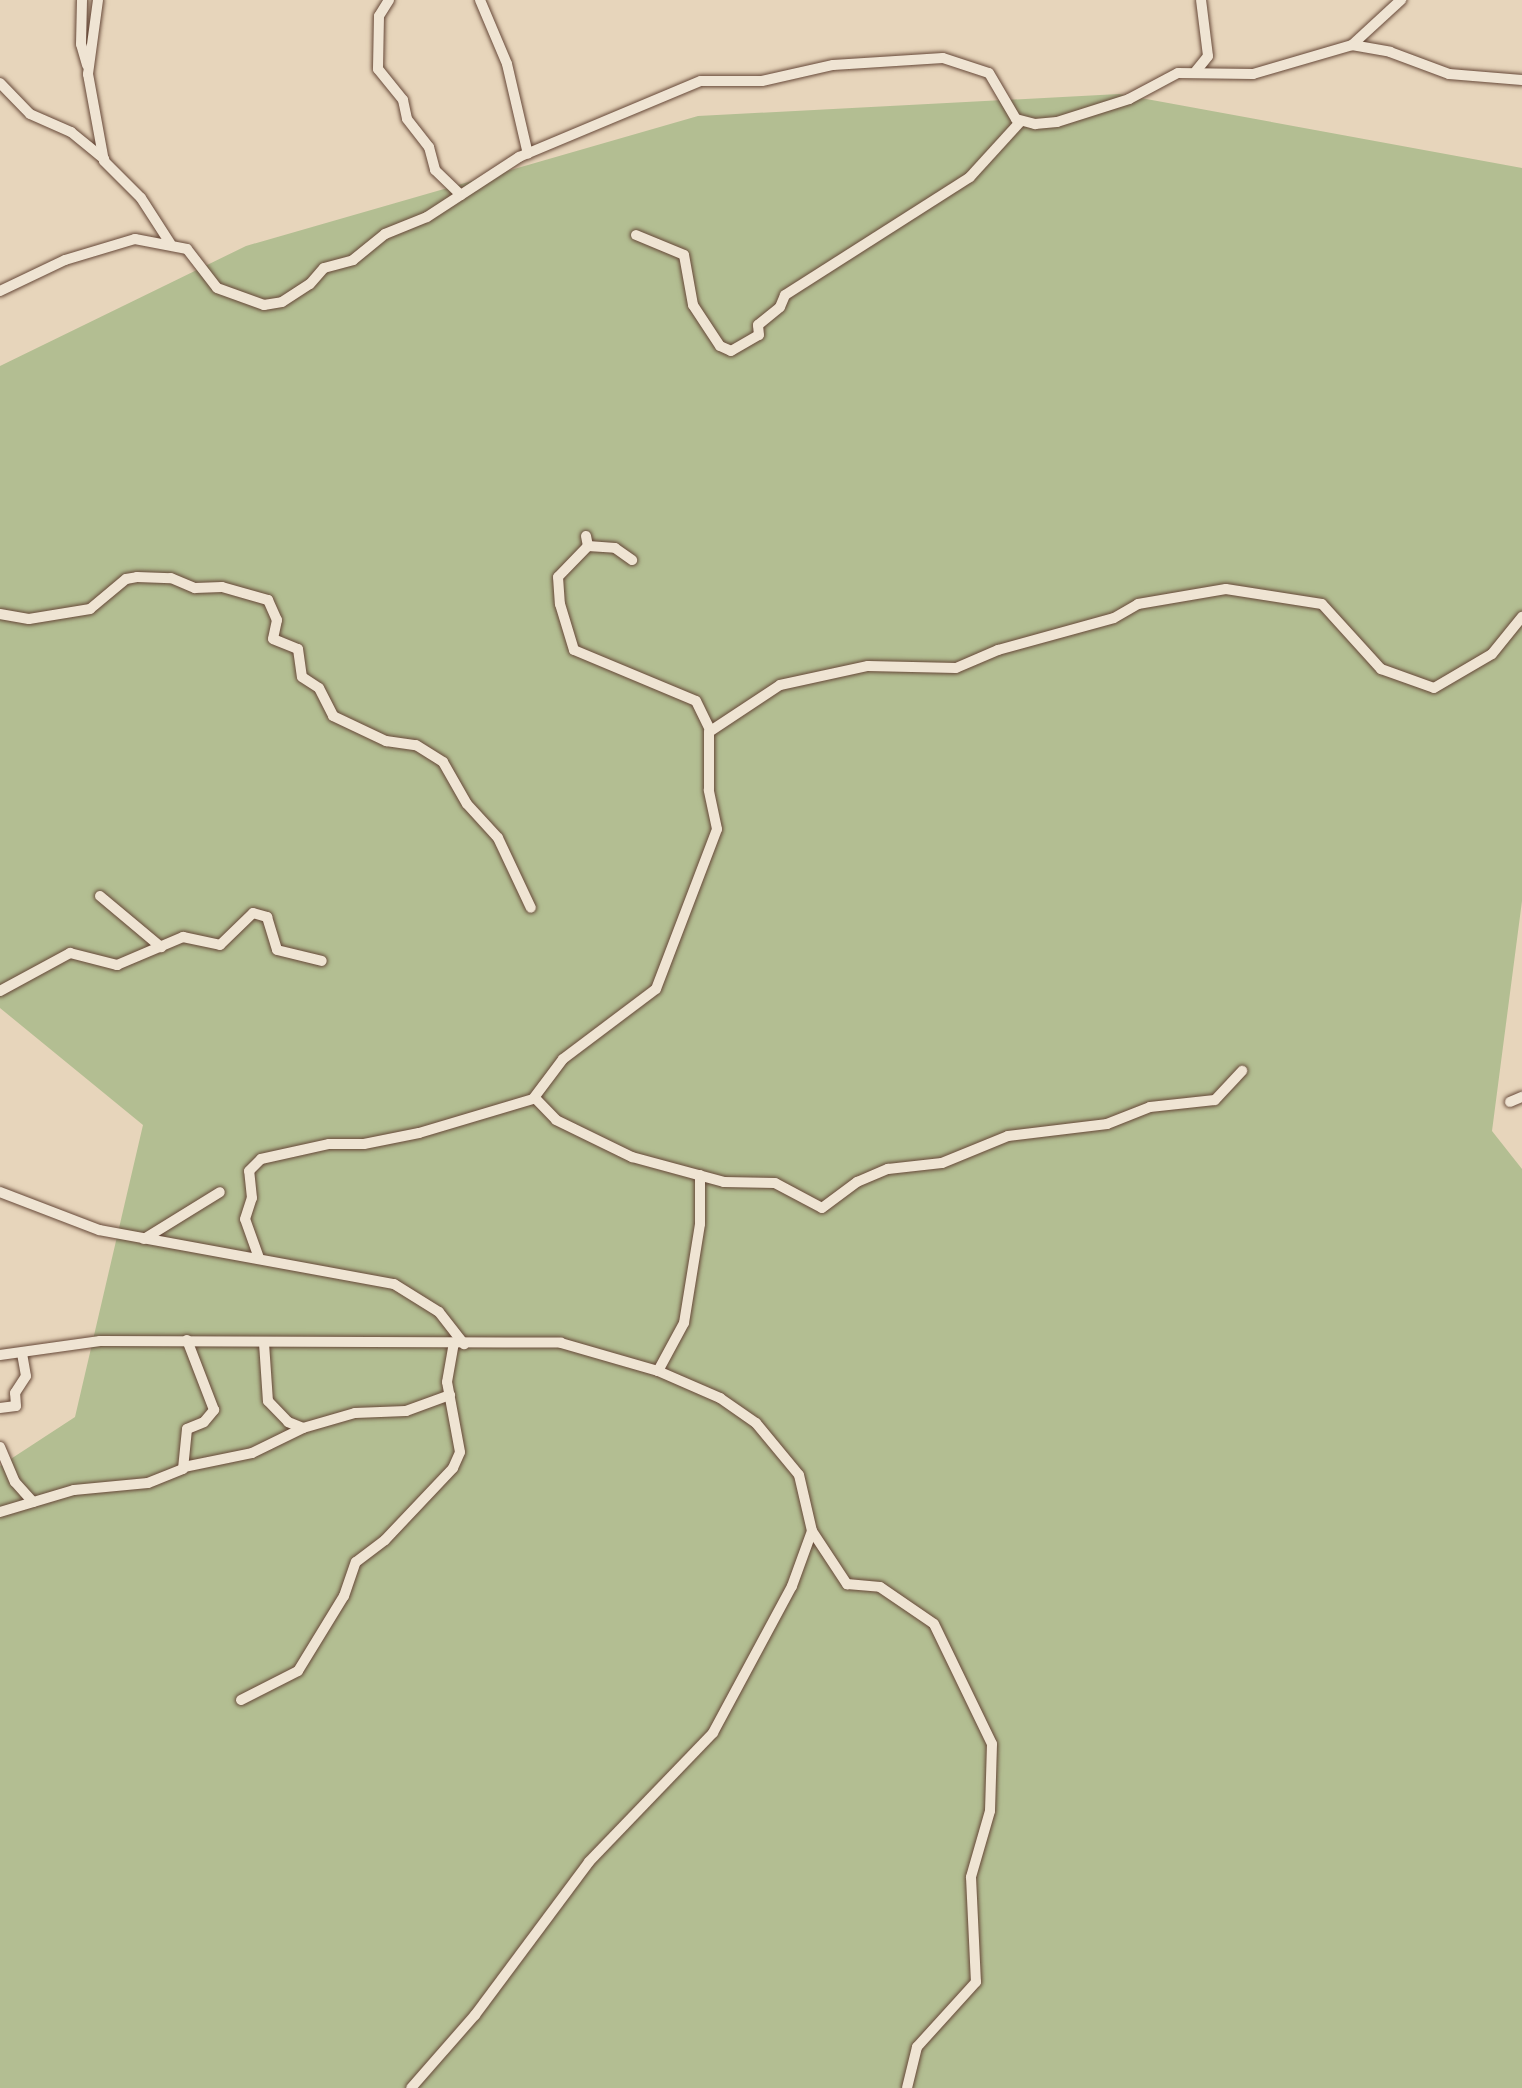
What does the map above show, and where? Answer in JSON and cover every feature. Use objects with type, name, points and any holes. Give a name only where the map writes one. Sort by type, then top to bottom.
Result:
[{"type":"street","points":[[82,0],[81,44],[104,159],[109,171],[141,198],[170,243]]},
{"type":"street","points":[[87,65],[98,0]]},
{"type":"street","points":[[389,0],[379,16],[378,69],[403,100],[407,119],[429,147],[435,170],[461,195]]},
{"type":"street","points":[[480,0],[507,64],[528,154]]},
{"type":"street","points":[[1196,71],[1208,56],[1201,0]]},
{"type":"street","points":[[636,235],[684,255],[693,305],[720,346],[731,351],[759,335],[758,325],[780,307],[785,295],[970,177],[1020,122],[1078,116],[1129,99],[1178,73],[1253,74],[1352,45],[1401,0]]},
{"type":"street","points":[[1352,45],[1390,52],[1449,74],[1522,80]]},
{"type":"street","points":[[0,291],[65,260],[116,243],[170,243],[190,252],[215,287],[268,305],[310,284],[324,268],[353,260],[389,231],[461,195],[528,154],[683,86],[762,81],[801,69],[905,57],[943,58],[984,70],[1020,122]]},
{"type":"street","points":[[0,83],[30,114],[71,132],[104,159]]},
{"type":"street","points":[[259,1258],[245,1219],[252,1198],[249,1171],[261,1159],[329,1144],[364,1144],[406,1136],[492,1115],[535,1098],[563,1059],[611,1028],[660,983],[667,950],[717,829],[709,790],[710,730],[696,701],[574,650],[558,577],[587,541],[615,548],[632,560]]},
{"type":"street","points":[[0,614],[29,619],[90,609],[126,579],[137,577],[175,579],[195,588],[222,587],[268,600],[277,620],[273,639],[298,649],[302,677],[319,688],[333,716],[386,741],[416,745],[443,762],[467,804],[498,838],[531,908]]},
{"type":"street","points":[[710,730],[793,680],[883,665],[915,671],[956,668],[998,650],[1114,618],[1138,604],[1226,589],[1322,604],[1381,669],[1434,688],[1492,654],[1522,617]]},
{"type":"street","points":[[100,896],[161,947]]},
{"type":"street","points":[[0,991],[70,953],[117,965],[183,937],[220,945],[256,913],[267,917],[277,950],[322,961]]},
{"type":"street","points":[[535,1098],[556,1120],[632,1157],[700,1175],[775,1183],[812,1205],[829,1207],[848,1188],[888,1169],[942,1163],[1008,1136],[1107,1124],[1150,1107],[1215,1100],[1242,1071]]},
{"type":"street","points":[[1510,1102],[1522,1097]]},
{"type":"street","points":[[658,1371],[684,1323],[699,1237],[700,1175]]},
{"type":"street","points":[[0,1192],[92,1228],[259,1258],[410,1290],[439,1312],[459,1344],[450,1395],[460,1452],[446,1479],[356,1562],[344,1596],[298,1671],[241,1700]]},
{"type":"street","points":[[144,1239],[220,1192]]},
{"type":"street","points":[[184,1467],[187,1429],[204,1422],[214,1410],[187,1340]]},
{"type":"street","points":[[0,1355],[100,1341],[561,1343],[658,1371],[720,1398],[779,1446],[807,1494],[812,1531],[847,1584],[880,1587],[934,1624],[992,1744],[990,1811],[971,1877],[976,1982],[917,2047],[907,2088]]},
{"type":"street","points":[[264,1343],[268,1401],[288,1422],[303,1428]]},
{"type":"street","points":[[0,1408],[16,1406],[15,1393],[26,1376],[22,1353]]},
{"type":"street","points":[[0,1512],[74,1490],[148,1483],[184,1467],[252,1453],[303,1428],[365,1411],[420,1408],[450,1395]]},
{"type":"street","points":[[0,1447],[15,1482],[33,1502]]},
{"type":"street","points":[[411,2088],[475,2015],[589,1862],[713,1733],[792,1586],[812,1531]]},
{"type":"green space","points":[[1119,94],[1522,168],[1522,901],[1492,1131],[1522,1169],[1522,2088],[0,2088],[0,1466],[75,1417],[143,1125],[0,1008],[0,366],[246,246],[698,116]]}]
